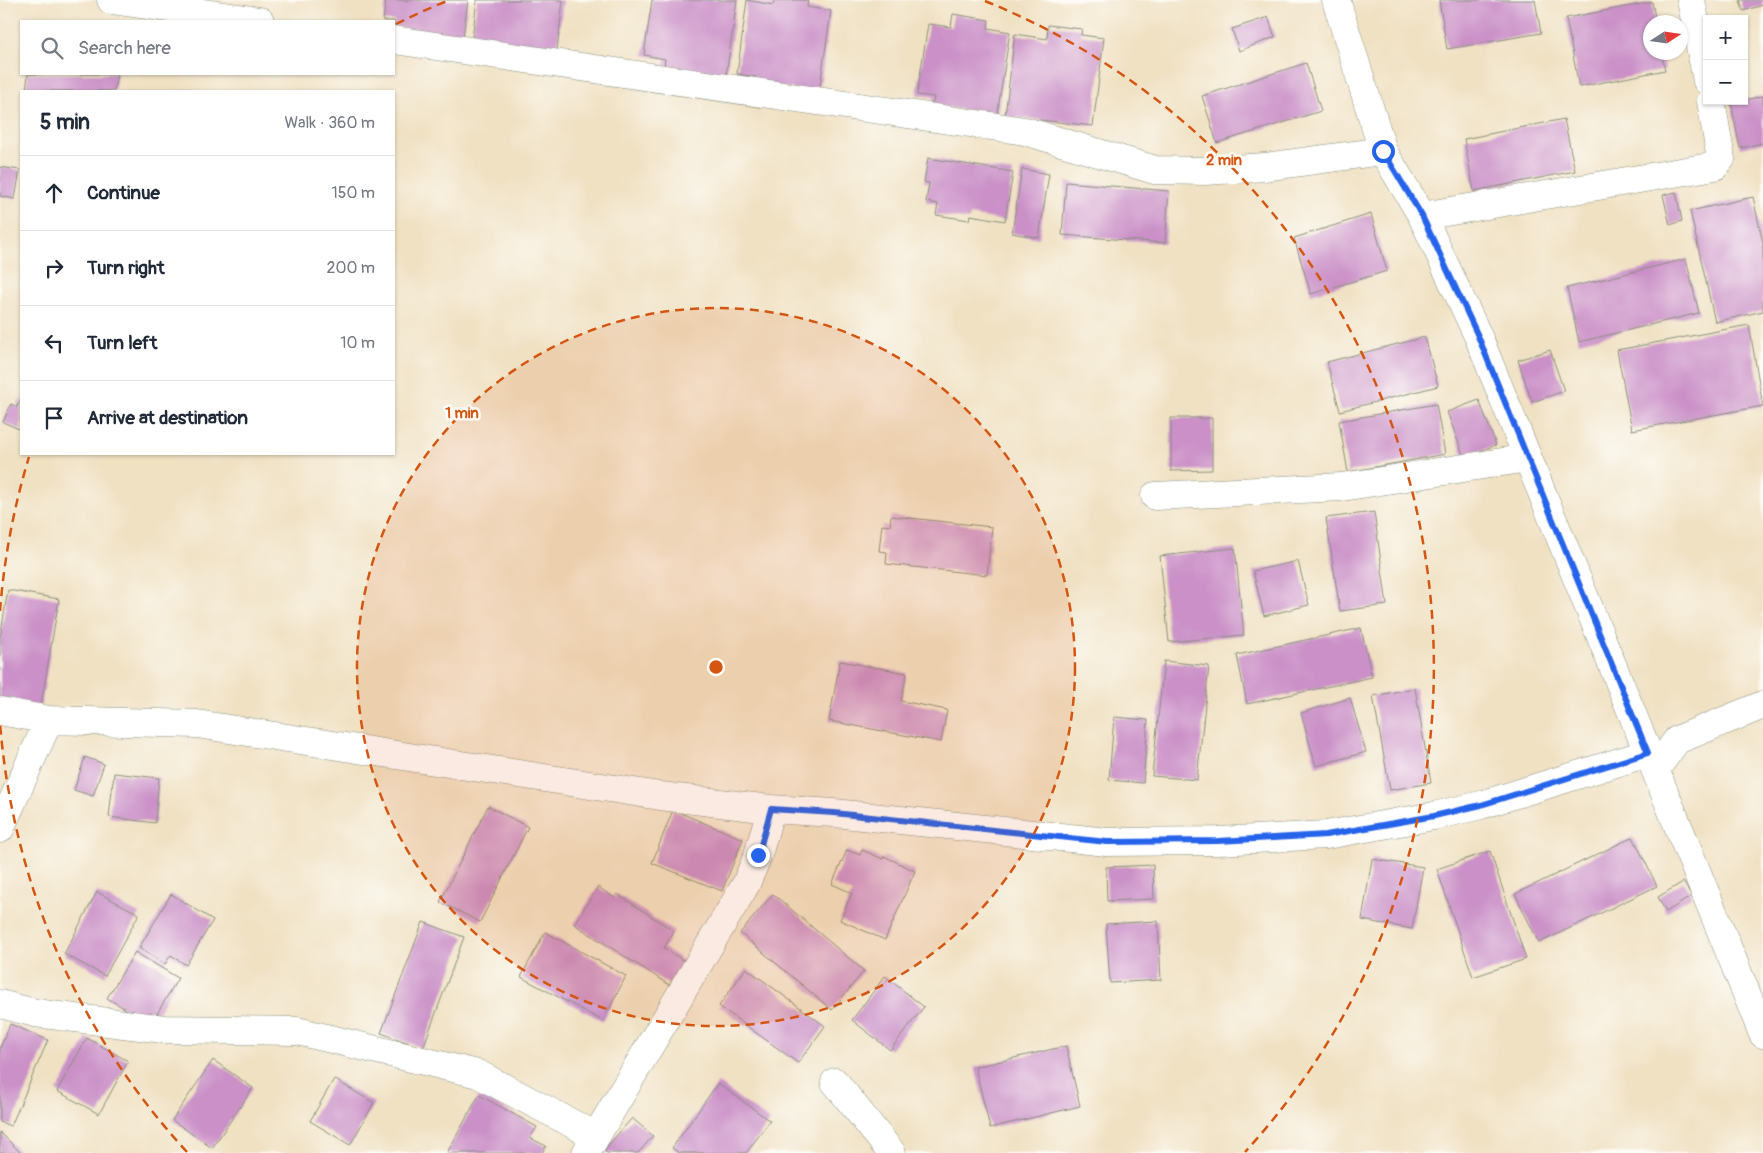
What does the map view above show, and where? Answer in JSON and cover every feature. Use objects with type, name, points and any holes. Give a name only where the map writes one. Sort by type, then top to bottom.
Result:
[{"type":"street","points":[[111,0],[253,20]]},
{"type":"street","points":[[1336,0],[1383,151],[1422,216],[1478,336],[1763,1034]]},
{"type":"street","points":[[1690,0],[1703,62]]},
{"type":"street","points":[[395,40],[1025,131],[1154,170],[1265,167],[1383,151]]},
{"type":"street","points":[[1422,216],[1715,166],[1721,159],[1712,105]]},
{"type":"street","points":[[1156,496],[1342,488],[1528,458]]},
{"type":"street","points":[[0,711],[49,720],[196,724],[660,796],[771,809],[834,813],[1107,842],[1218,841],[1326,835],[1426,818],[1652,761],[1677,740],[1763,705]]},
{"type":"street","points":[[0,829],[49,720]]},
{"type":"street","points":[[0,1004],[35,1012],[164,1029],[297,1031],[478,1074],[591,1144],[746,884],[758,855],[771,809]]},
{"type":"street","points":[[835,1082],[892,1153]]},
{"type":"building","points":[[386,0],[468,0],[463,37],[395,27],[395,20],[383,20]]},
{"type":"building","points":[[477,0],[563,0],[557,51],[472,39]]},
{"type":"building","points":[[652,0],[737,0],[725,83],[663,74],[665,59],[644,55]]},
{"type":"building","points":[[747,0],[773,5],[774,0],[808,0],[807,7],[831,11],[819,93],[755,83],[756,77],[737,74]]},
{"type":"building","points":[[1439,0],[1535,0],[1541,33],[1447,49]]},
{"type":"building","points":[[1740,0],[1763,0],[1763,5],[1743,11]]},
{"type":"building","points":[[1652,2],[1655,15],[1643,15],[1643,60],[1663,60],[1665,70],[1579,87],[1566,18]]},
{"type":"building","points":[[953,14],[989,20],[988,28],[1010,32],[997,115],[932,105],[934,97],[917,95],[928,24],[951,27]]},
{"type":"building","points":[[1268,17],[1275,37],[1239,51],[1232,29]]},
{"type":"building","points":[[1048,25],[1082,29],[1081,35],[1104,38],[1093,126],[1005,116],[1015,34],[1047,39]]},
{"type":"building","points":[[1306,63],[1321,111],[1217,143],[1202,96]]},
{"type":"building","points":[[28,75],[117,75],[114,90],[26,90]]},
{"type":"building","points":[[1763,96],[1763,143],[1740,148],[1731,105],[1748,105],[1748,99]]},
{"type":"building","points":[[1564,119],[1575,171],[1474,191],[1464,139]]},
{"type":"building","points":[[928,158],[1013,172],[1005,221],[970,215],[969,220],[936,215],[938,204],[926,202],[929,183],[924,182]]},
{"type":"building","points":[[0,167],[20,170],[15,199],[0,196]]},
{"type":"building","points":[[1022,169],[1049,174],[1039,238],[1012,233]]},
{"type":"building","points":[[1066,182],[1169,191],[1165,243],[1062,235]]},
{"type":"building","points":[[1676,192],[1682,221],[1670,225],[1663,195]]},
{"type":"building","points":[[1753,197],[1763,243],[1763,311],[1715,322],[1690,211]]},
{"type":"building","points":[[1371,214],[1387,271],[1311,294],[1294,238]]},
{"type":"building","points":[[1686,259],[1699,313],[1579,342],[1567,288]]},
{"type":"building","points":[[1749,325],[1763,406],[1632,430],[1617,350]]},
{"type":"building","points":[[1425,337],[1438,386],[1340,411],[1327,362]]},
{"type":"building","points":[[1550,350],[1564,391],[1532,402],[1518,360]]},
{"type":"building","points":[[20,400],[20,430],[3,422],[11,404],[17,407]]},
{"type":"building","points":[[1479,400],[1496,445],[1464,457],[1447,412]]},
{"type":"building","points":[[1436,404],[1445,454],[1348,472],[1339,421]]},
{"type":"building","points":[[1171,418],[1212,418],[1212,470],[1171,471]]},
{"type":"building","points":[[1374,512],[1387,605],[1340,611],[1326,518]]},
{"type":"building","points":[[891,516],[992,527],[987,575],[886,564],[887,552],[879,551],[882,525],[890,526]]},
{"type":"building","points":[[1235,548],[1244,635],[1169,642],[1160,556]]},
{"type":"building","points":[[1298,561],[1309,605],[1264,616],[1253,571]]},
{"type":"building","points":[[8,590],[59,599],[40,712],[0,705],[0,638]]},
{"type":"building","points":[[1361,628],[1372,677],[1247,704],[1237,655]]},
{"type":"building","points":[[840,661],[907,673],[901,701],[947,710],[941,742],[829,721]]},
{"type":"building","points":[[1164,661],[1209,666],[1197,780],[1152,776]]},
{"type":"building","points":[[1415,688],[1431,783],[1390,790],[1373,696]]},
{"type":"building","points":[[1350,698],[1366,752],[1316,766],[1301,713]]},
{"type":"building","points":[[1114,717],[1148,720],[1143,783],[1109,780]]},
{"type":"building","points":[[85,757],[104,764],[93,796],[74,790]]},
{"type":"building","points":[[114,773],[159,778],[155,823],[109,817]]},
{"type":"building","points":[[488,806],[528,827],[480,922],[440,902]]},
{"type":"building","points":[[673,810],[743,839],[722,891],[652,863]]},
{"type":"building","points":[[1633,837],[1657,886],[1539,943],[1515,894]]},
{"type":"building","points":[[847,850],[860,855],[862,850],[883,859],[884,856],[915,871],[885,940],[840,920],[852,893],[832,884]]},
{"type":"building","points":[[1490,851],[1526,959],[1473,977],[1437,869]]},
{"type":"building","points":[[1372,859],[1423,867],[1412,929],[1362,920]]},
{"type":"building","points":[[1153,865],[1154,899],[1107,901],[1106,867]]},
{"type":"building","points":[[1683,882],[1692,896],[1666,912],[1658,897]]},
{"type":"building","points":[[598,887],[615,898],[617,894],[674,931],[664,948],[686,962],[671,986],[574,924]]},
{"type":"building","points":[[97,892],[139,914],[105,976],[64,954]]},
{"type":"building","points":[[171,894],[213,920],[186,965],[171,955],[165,964],[139,948]]},
{"type":"building","points":[[773,894],[864,971],[832,1010],[740,933]]},
{"type":"building","points":[[1158,921],[1161,980],[1110,983],[1106,924]]},
{"type":"building","points":[[423,922],[464,937],[423,1048],[381,1033]]},
{"type":"building","points":[[545,932],[626,976],[603,1021],[521,977]]},
{"type":"building","points":[[135,952],[178,978],[151,1024],[107,998]]},
{"type":"building","points":[[746,968],[825,1026],[798,1063],[719,1006]]},
{"type":"building","points":[[885,976],[924,1007],[890,1050],[852,1020]]},
{"type":"building","points":[[10,1024],[48,1040],[11,1126],[0,1122],[0,1048]]},
{"type":"building","points":[[87,1038],[128,1061],[99,1114],[57,1091]]},
{"type":"building","points":[[1066,1046],[1080,1106],[990,1128],[975,1067]]},
{"type":"building","points":[[213,1060],[253,1088],[212,1148],[172,1120]]},
{"type":"building","points":[[334,1079],[374,1103],[350,1145],[310,1121]]},
{"type":"building","points":[[718,1083],[770,1121],[746,1153],[679,1153],[672,1148]]},
{"type":"building","points":[[479,1095],[537,1127],[530,1138],[546,1146],[542,1153],[447,1153]]},
{"type":"building","points":[[632,1118],[653,1136],[638,1153],[607,1153],[604,1150]]},
{"type":"building","points":[[0,1132],[21,1153],[0,1153]]},
{"type":"route","points":[[758,855],[771,809],[834,813],[1107,842],[1218,841],[1326,835],[1385,826],[1481,805],[1648,753],[1478,336],[1422,216],[1383,151]]}]
